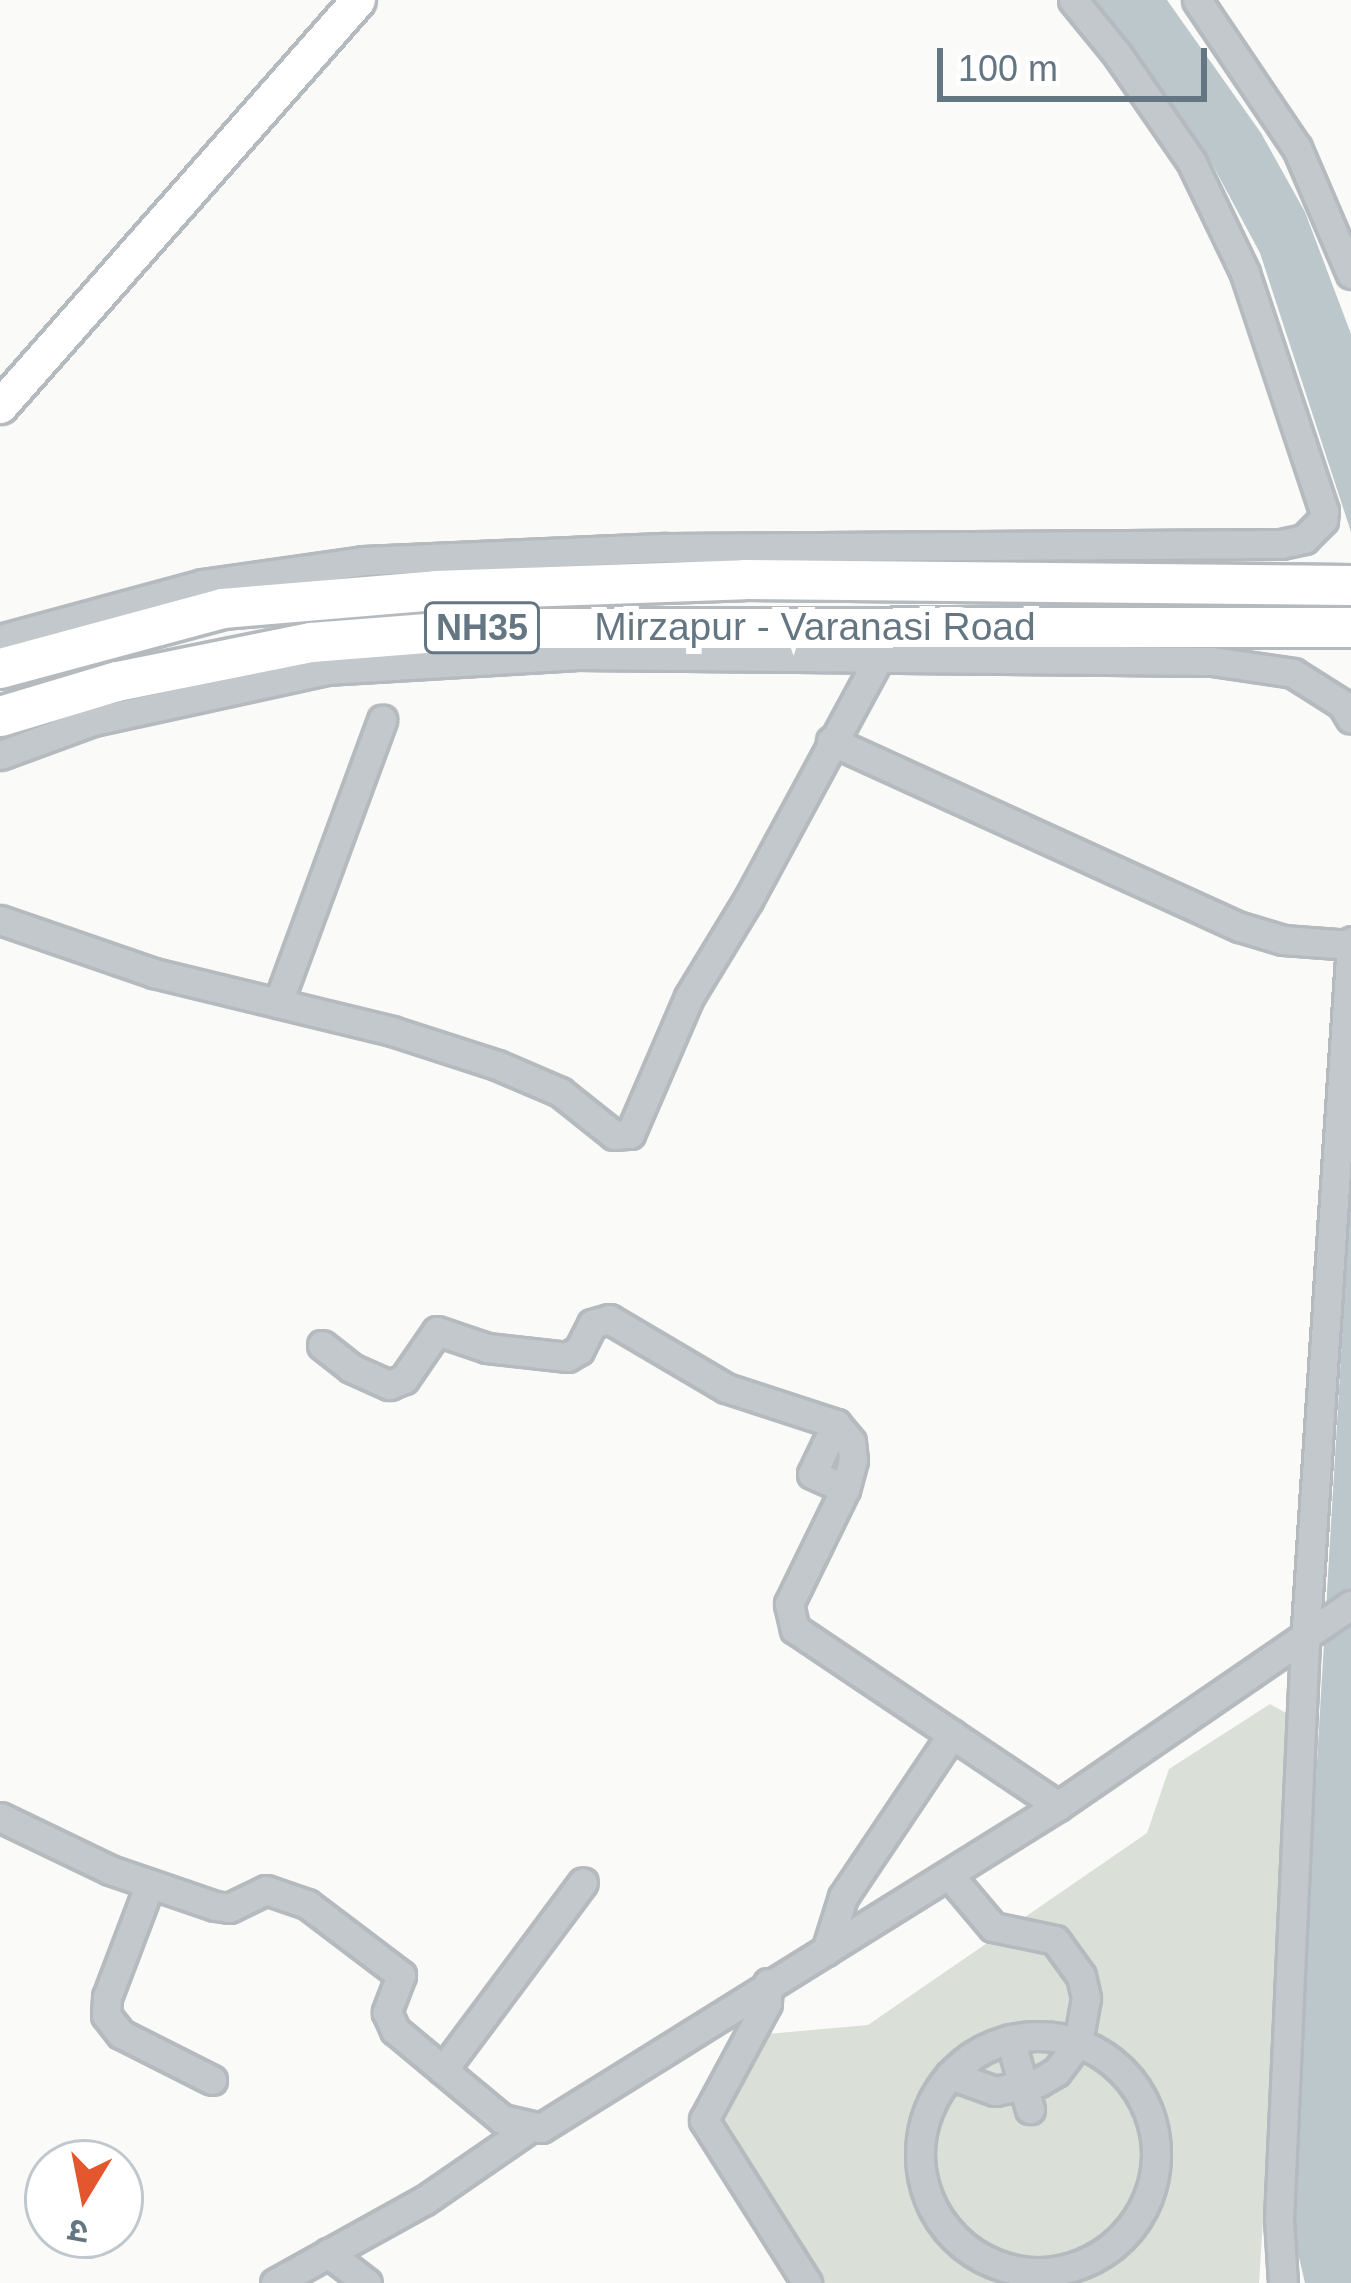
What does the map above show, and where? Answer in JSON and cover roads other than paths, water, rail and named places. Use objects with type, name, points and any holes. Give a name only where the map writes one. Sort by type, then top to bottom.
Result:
[{"type":"highway","name":"Mirzapur - Varanasi Road","points":[[0,668],[222,608],[554,585],[744,579],[971,581],[1036,564],[1128,582],[1351,585]]},
{"type":"highway","name":"Mirzapur - Varanasi Road","points":[[0,716],[117,681],[311,642],[490,628],[974,626],[1034,643],[1131,626],[1351,626]]},
{"type":"main road","points":[[0,406],[358,0]]},
{"type":"street","points":[[0,639],[202,584],[362,561],[666,548],[1036,564],[1296,543],[1323,520],[1245,273],[1190,161],[1118,55],[1073,0]]},
{"type":"street","points":[[1197,0],[1298,148],[1351,274]]},
{"type":"street","points":[[0,755],[93,721],[326,670],[575,655],[879,658],[1034,643],[1293,673],[1342,704],[1351,718]]},
{"type":"street","points":[[0,920],[154,973],[392,1030],[533,1078],[560,1091],[614,1135],[630,1134],[688,997],[748,900],[879,658]]},
{"type":"street","points":[[278,1004],[382,720]]},
{"type":"street","points":[[831,740],[1240,927],[1283,940],[1351,944],[1279,2219],[1283,2283]]},
{"type":"street","points":[[322,1346],[351,1368],[389,1385],[404,1379],[436,1331],[487,1348],[567,1358],[579,1350],[592,1324],[610,1318],[726,1388],[836,1424],[851,1442],[845,1489],[789,1604],[795,1629],[1058,1806]]},
{"type":"street","points":[[0,1816],[150,1884],[215,1906],[229,1908],[266,1890],[307,1904],[401,1975],[389,2020],[502,2119],[528,2129],[541,2128],[1058,1806],[1311,1637],[1351,1605]]},
{"type":"street","points":[[826,1951],[843,1897],[952,1734]]},
{"type":"street","points":[[949,1875],[993,1927],[1055,1940],[1070,1957],[1086,1998],[1078,2043],[1056,2072],[1025,2099]]},
{"type":"street","points":[[443,2070],[583,1882]]},
{"type":"street","points":[[150,1884],[107,1997],[106,2015],[121,2033],[212,2080]]},
{"type":"street","points":[[768,1983],[767,2003],[704,2120],[807,2283]]},
{"type":"street","points":[[1056,2037],[1078,2043],[1106,2058],[1146,2106],[1156,2167],[1135,2226],[1117,2244],[1072,2268],[1034,2272],[997,2265],[974,2253],[938,2217],[924,2182],[920,2144],[925,2119],[950,2074],[967,2059],[1010,2039],[1056,2037]]},
{"type":"street","points":[[1010,2039],[1025,2099]]},
{"type":"street","points":[[950,2074],[1025,2099]]},
{"type":"street","points":[[275,2283],[425,2200],[528,2129]]},
{"type":"street","points":[[328,2252],[367,2283]]}]
